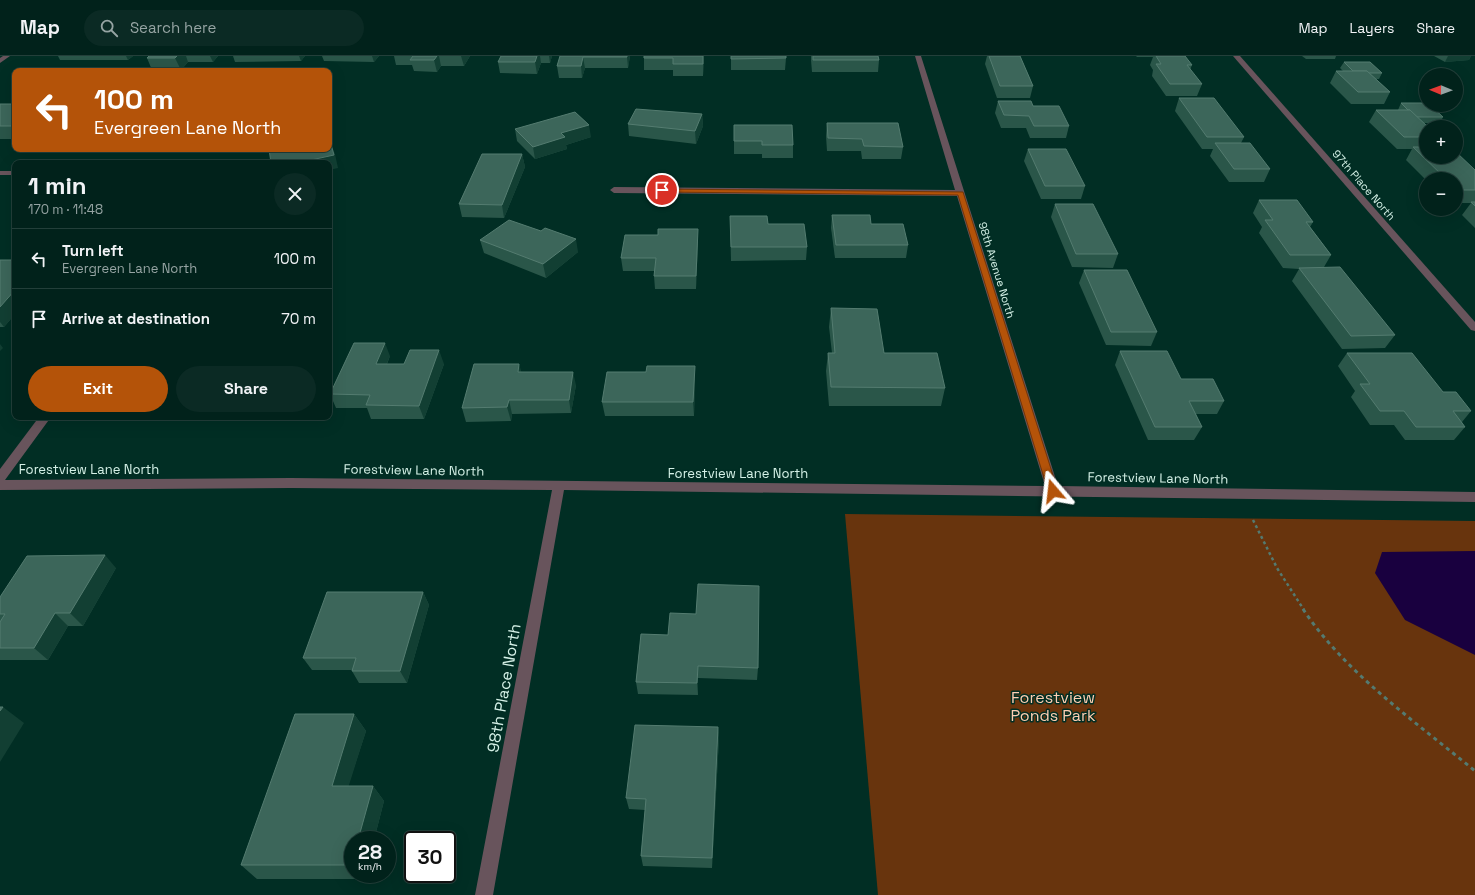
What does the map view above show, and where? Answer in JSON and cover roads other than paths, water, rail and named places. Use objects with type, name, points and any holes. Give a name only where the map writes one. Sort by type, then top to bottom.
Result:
[{"type":"street","points":[[0,61],[7,56]]},
{"type":"street","name":"98th Avenue North","points":[[918,56],[1053,491]]},
{"type":"street","name":"97th Place North","points":[[1236,56],[1475,328]]},
{"type":"street","points":[[0,173],[12,173]]},
{"type":"street","points":[[614,190],[961,193]]},
{"type":"street","points":[[0,478],[43,420]]},
{"type":"street","name":"Forestview Lane North","points":[[0,485],[291,483],[1475,497]]},
{"type":"street","name":"98th Place North","points":[[484,895],[559,487]]},
{"type":"park label","name":"Forestview Ponds Park","points":[[1053,706]]}]
